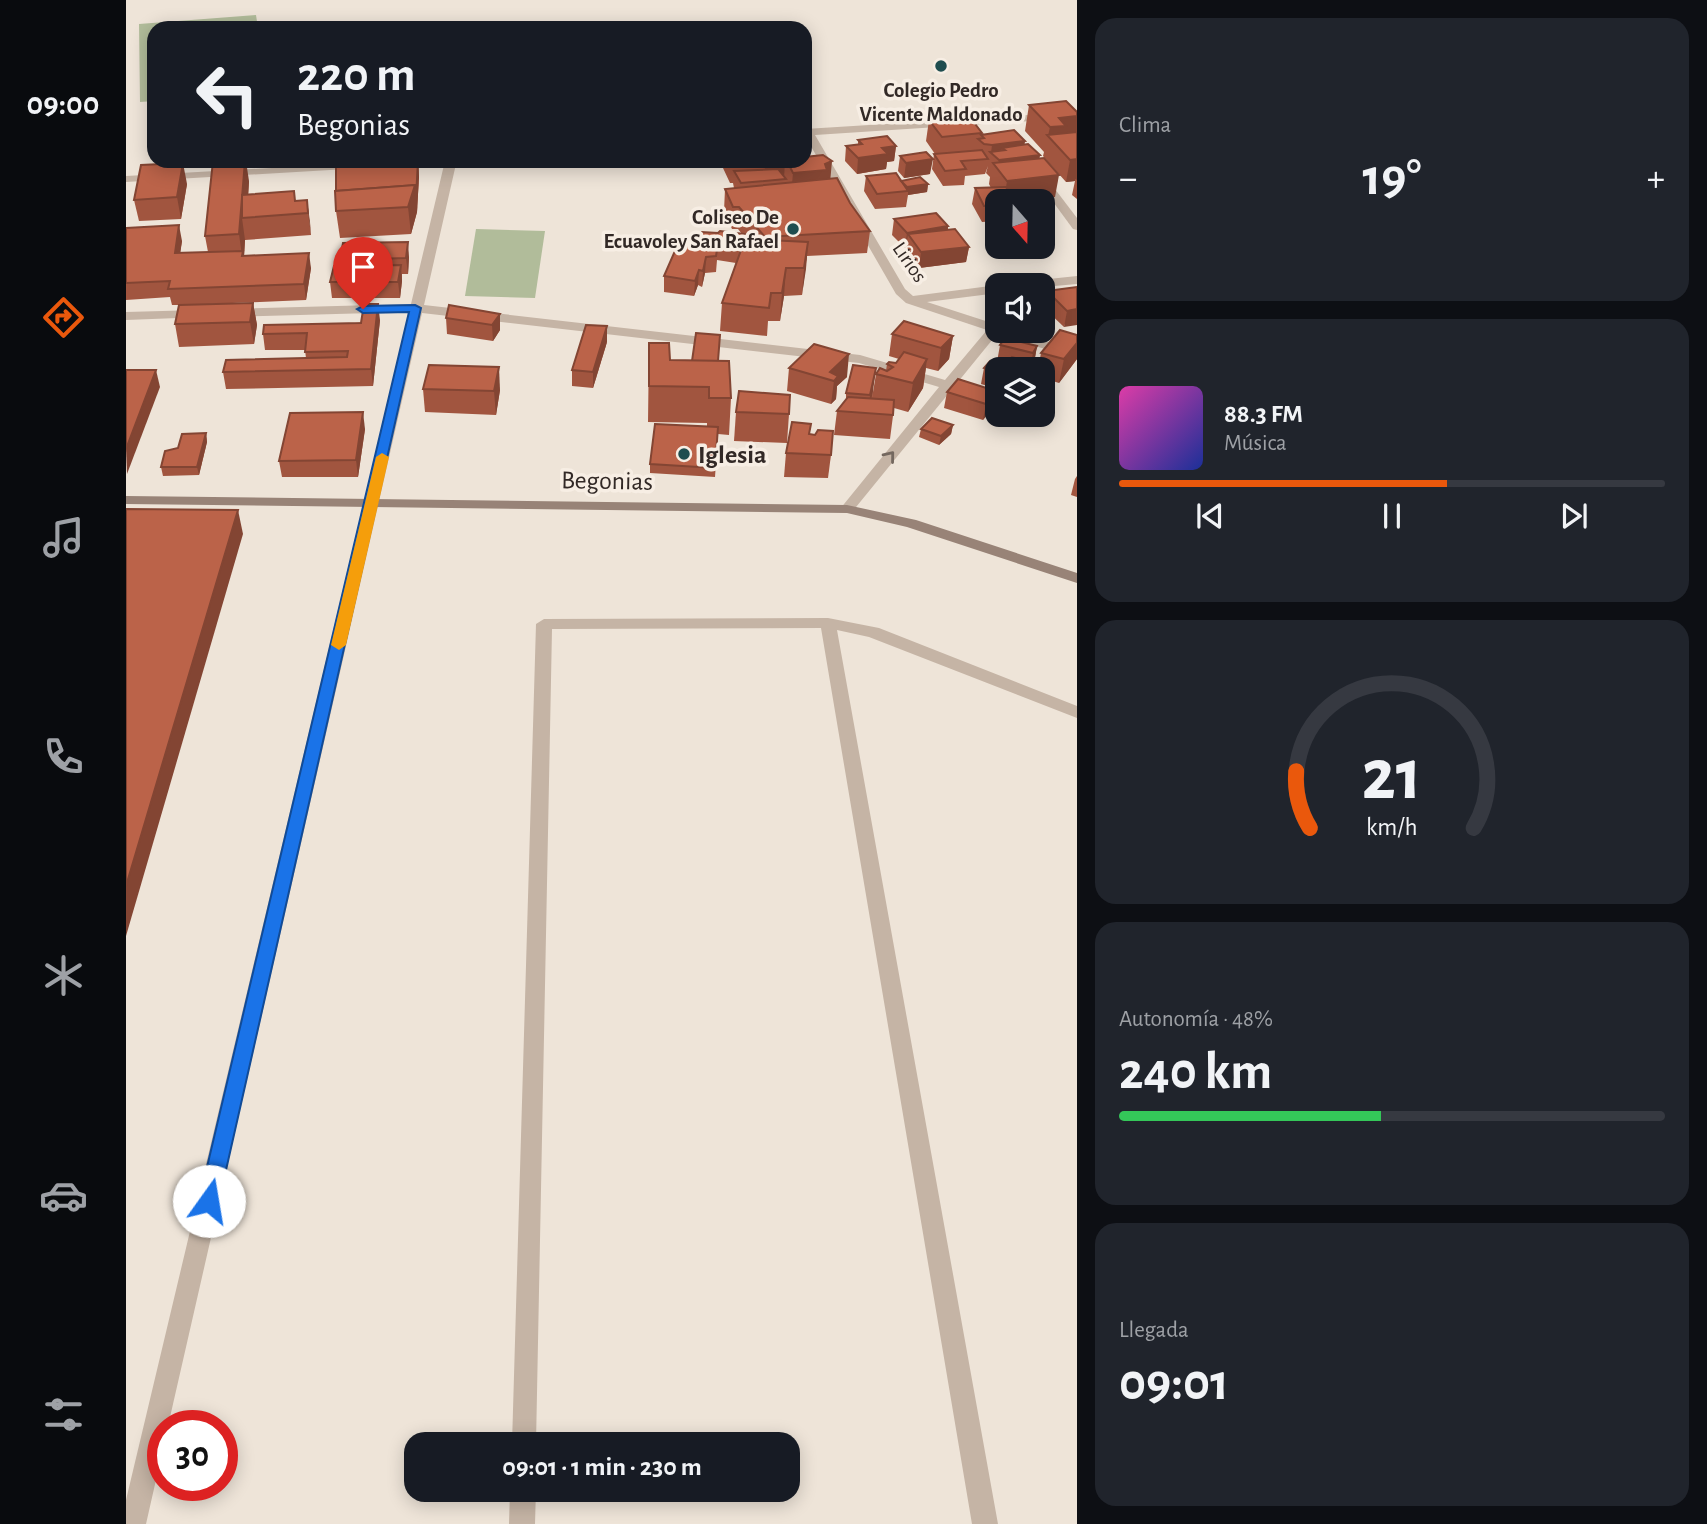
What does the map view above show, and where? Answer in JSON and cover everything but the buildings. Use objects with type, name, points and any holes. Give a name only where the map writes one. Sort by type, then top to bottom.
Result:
[{"type":"main road","name":"Begonias","points":[[126,500],[847,509],[911,523],[1077,578]]},
{"type":"street","points":[[812,132],[1077,115]]},
{"type":"street","points":[[999,121],[1007,131]]},
{"type":"street","name":"Lirios","points":[[812,141],[900,291],[910,300],[985,325]]},
{"type":"street","points":[[1030,163],[1077,226]]},
{"type":"street","points":[[126,179],[332,168]]},
{"type":"street","points":[[133,1524],[415,308],[451,168]]},
{"type":"street","points":[[1055,282],[1077,280]]},
{"type":"street","points":[[910,300],[985,291]]},
{"type":"street","points":[[126,316],[415,308],[860,359],[946,385]]},
{"type":"street","points":[[847,509],[946,385],[985,343]]},
{"type":"street","name":"Lirios","points":[[1041,343],[1077,355]]},
{"type":"street","points":[[524,1432],[544,624],[828,622],[873,632],[1077,712]]},
{"type":"street","points":[[828,622],[985,1524]]},
{"type":"street","points":[[522,1524],[523,1502]]},
{"type":"green space","points":[[256,15],[257,21],[178,21]]},
{"type":"green space","points":[[147,23],[147,102],[140,102],[139,24]]},
{"type":"green space","points":[[476,229],[545,231],[535,298],[465,296]]},
{"type":"slow traffic","points":[[339,645],[382,457]]},
{"type":"place","name":"Colegio Pedro Vicente Maldonado","points":[[941,66]]},
{"type":"place","name":"Coliseo De Ecuavoley San Rafael","points":[[793,229]]},
{"type":"place","name":"Iglesia","points":[[684,454]]},
{"type":"route","points":[[209,1201],[415,308],[363,309]]}]
